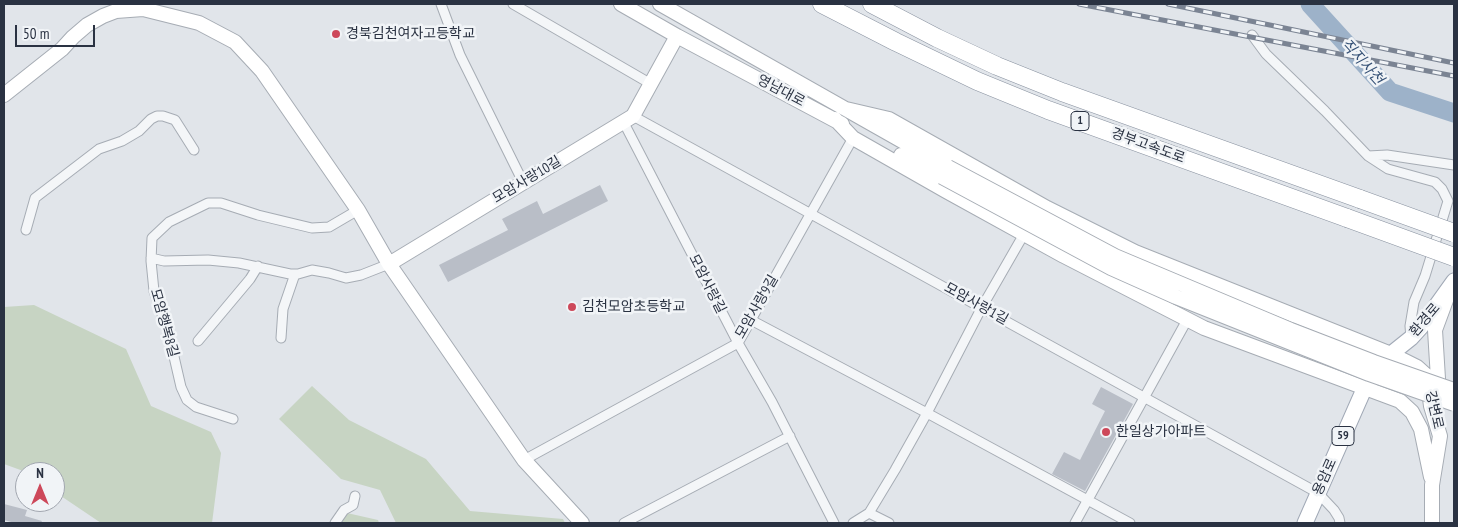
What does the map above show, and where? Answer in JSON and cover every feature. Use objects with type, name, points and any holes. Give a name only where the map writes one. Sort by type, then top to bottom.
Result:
[{"type":"highway","name":"경부고속도로","points":[[822,4],[977,81],[1048,110],[1454,257]]},
{"type":"highway","name":"경부고속도로","points":[[872,4],[937,38],[997,66],[1062,92],[1454,233]]},
{"type":"main road","name":"영남대로","points":[[621,4],[677,36],[835,119],[945,172]]},
{"type":"main road","name":"영남대로","points":[[660,4],[846,109],[945,172]]},
{"type":"main road","points":[[4,96],[62,49],[73,37],[103,16],[116,11],[143,9],[199,23],[235,42],[262,71],[358,210],[389,264],[524,460],[582,523]]},
{"type":"main road","points":[[628,120],[651,84],[677,36]]},
{"type":"main road","name":"강변로","points":[[846,109],[889,119],[1047,208],[1135,252],[1391,354],[1417,367],[1428,376],[1431,406],[1440,436],[1432,485],[1432,523]]},
{"type":"main road","name":"강변로","points":[[835,119],[852,138],[1024,234],[1187,320],[1400,401],[1412,412],[1420,429],[1432,485]]},
{"type":"main road","name":"모암사랑10길","points":[[389,264],[628,120]]},
{"type":"main road","points":[[945,172],[1115,256],[1300,333],[1374,362],[1454,390]]},
{"type":"main road","points":[[945,172],[1111,268],[1176,297],[1369,374],[1454,404]]},
{"type":"main road","points":[[1440,436],[1435,330],[1453,284]]},
{"type":"main road","name":"환경로","points":[[1391,354],[1411,338],[1453,284]]},
{"type":"main road","name":"용암로","points":[[1305,523],[1365,387],[1391,354]]},
{"type":"street","points":[[441,4],[460,54],[523,182]]},
{"type":"street","points":[[514,4],[651,84]]},
{"type":"street","points":[[1252,35],[1266,54],[1368,156],[1388,169],[1435,182],[1442,189],[1448,201],[1414,302],[1410,326],[1411,338]]},
{"type":"street","points":[[26,230],[35,198],[96,150],[122,141],[140,131],[151,119],[157,116],[175,120],[194,150]]},
{"type":"street","name":"모암사랑1길","points":[[628,120],[810,213],[1318,493],[1334,510],[1340,523]]},
{"type":"street","name":"모암사랑길","points":[[628,120],[738,343],[772,402],[834,523]]},
{"type":"street","name":"모암사랑9길","points":[[524,460],[738,343],[852,138]]},
{"type":"street","points":[[1368,156],[1386,155],[1454,166]]},
{"type":"street","name":"모암행복8길","points":[[233,419],[196,407],[187,400],[181,386],[154,291],[151,258],[152,238],[169,222],[208,203],[221,203],[258,215],[312,228],[329,227],[358,210]]},
{"type":"street","points":[[853,523],[869,513],[927,413],[982,307],[1024,234]]},
{"type":"street","points":[[151,258],[164,261],[208,260],[258,266],[295,274],[312,270],[329,272],[346,278],[361,275],[389,264]]},
{"type":"street","points":[[198,342],[250,279],[258,266]]},
{"type":"street","points":[[281,338],[282,309],[295,274]]},
{"type":"street","points":[[751,320],[1130,523]]},
{"type":"street","points":[[1075,523],[1187,320]]},
{"type":"street","points":[[624,523],[790,436]]},
{"type":"street","points":[[336,523],[344,510],[353,505],[355,496]]},
{"type":"street","points":[[869,513],[889,523]]},
{"type":"green space","points":[[34,305],[126,349],[151,406],[211,432],[221,453],[212,523],[101,523],[65,499],[65,462],[15,462],[15,468],[4,464],[4,307]]},
{"type":"green space","points":[[312,386],[349,420],[426,459],[470,511],[563,519],[565,523],[396,523],[380,490],[341,479],[279,419]]},
{"type":"green space","points":[[347,513],[378,520],[379,523],[340,523]]},
{"type":"building","points":[[600,185],[608,201],[448,282],[439,265],[508,230],[502,219],[537,201],[543,214]]},
{"type":"building","name":"한일상가아파트","points":[[1101,387],[1133,404],[1085,491],[1052,474],[1064,452],[1080,460],[1105,411],[1092,404]]},
{"type":"building","points":[[4,504],[15,507],[15,512],[26,512],[25,516],[42,521],[41,523],[15,523],[4,520]]},
{"type":"waterway","name":"직지사천","points":[[1310,4],[1390,92],[1454,113]]},
{"type":"railway","points":[[1079,4],[1454,76]]},
{"type":"railway","points":[[1168,4],[1454,63]]},
{"type":"place","name":"경북김천여자고등학교","points":[[336,34]]},
{"type":"place","name":"김천모암초등학교","points":[[572,307]]},
{"type":"place","name":"한일상가아파트","points":[[1106,432]]}]
